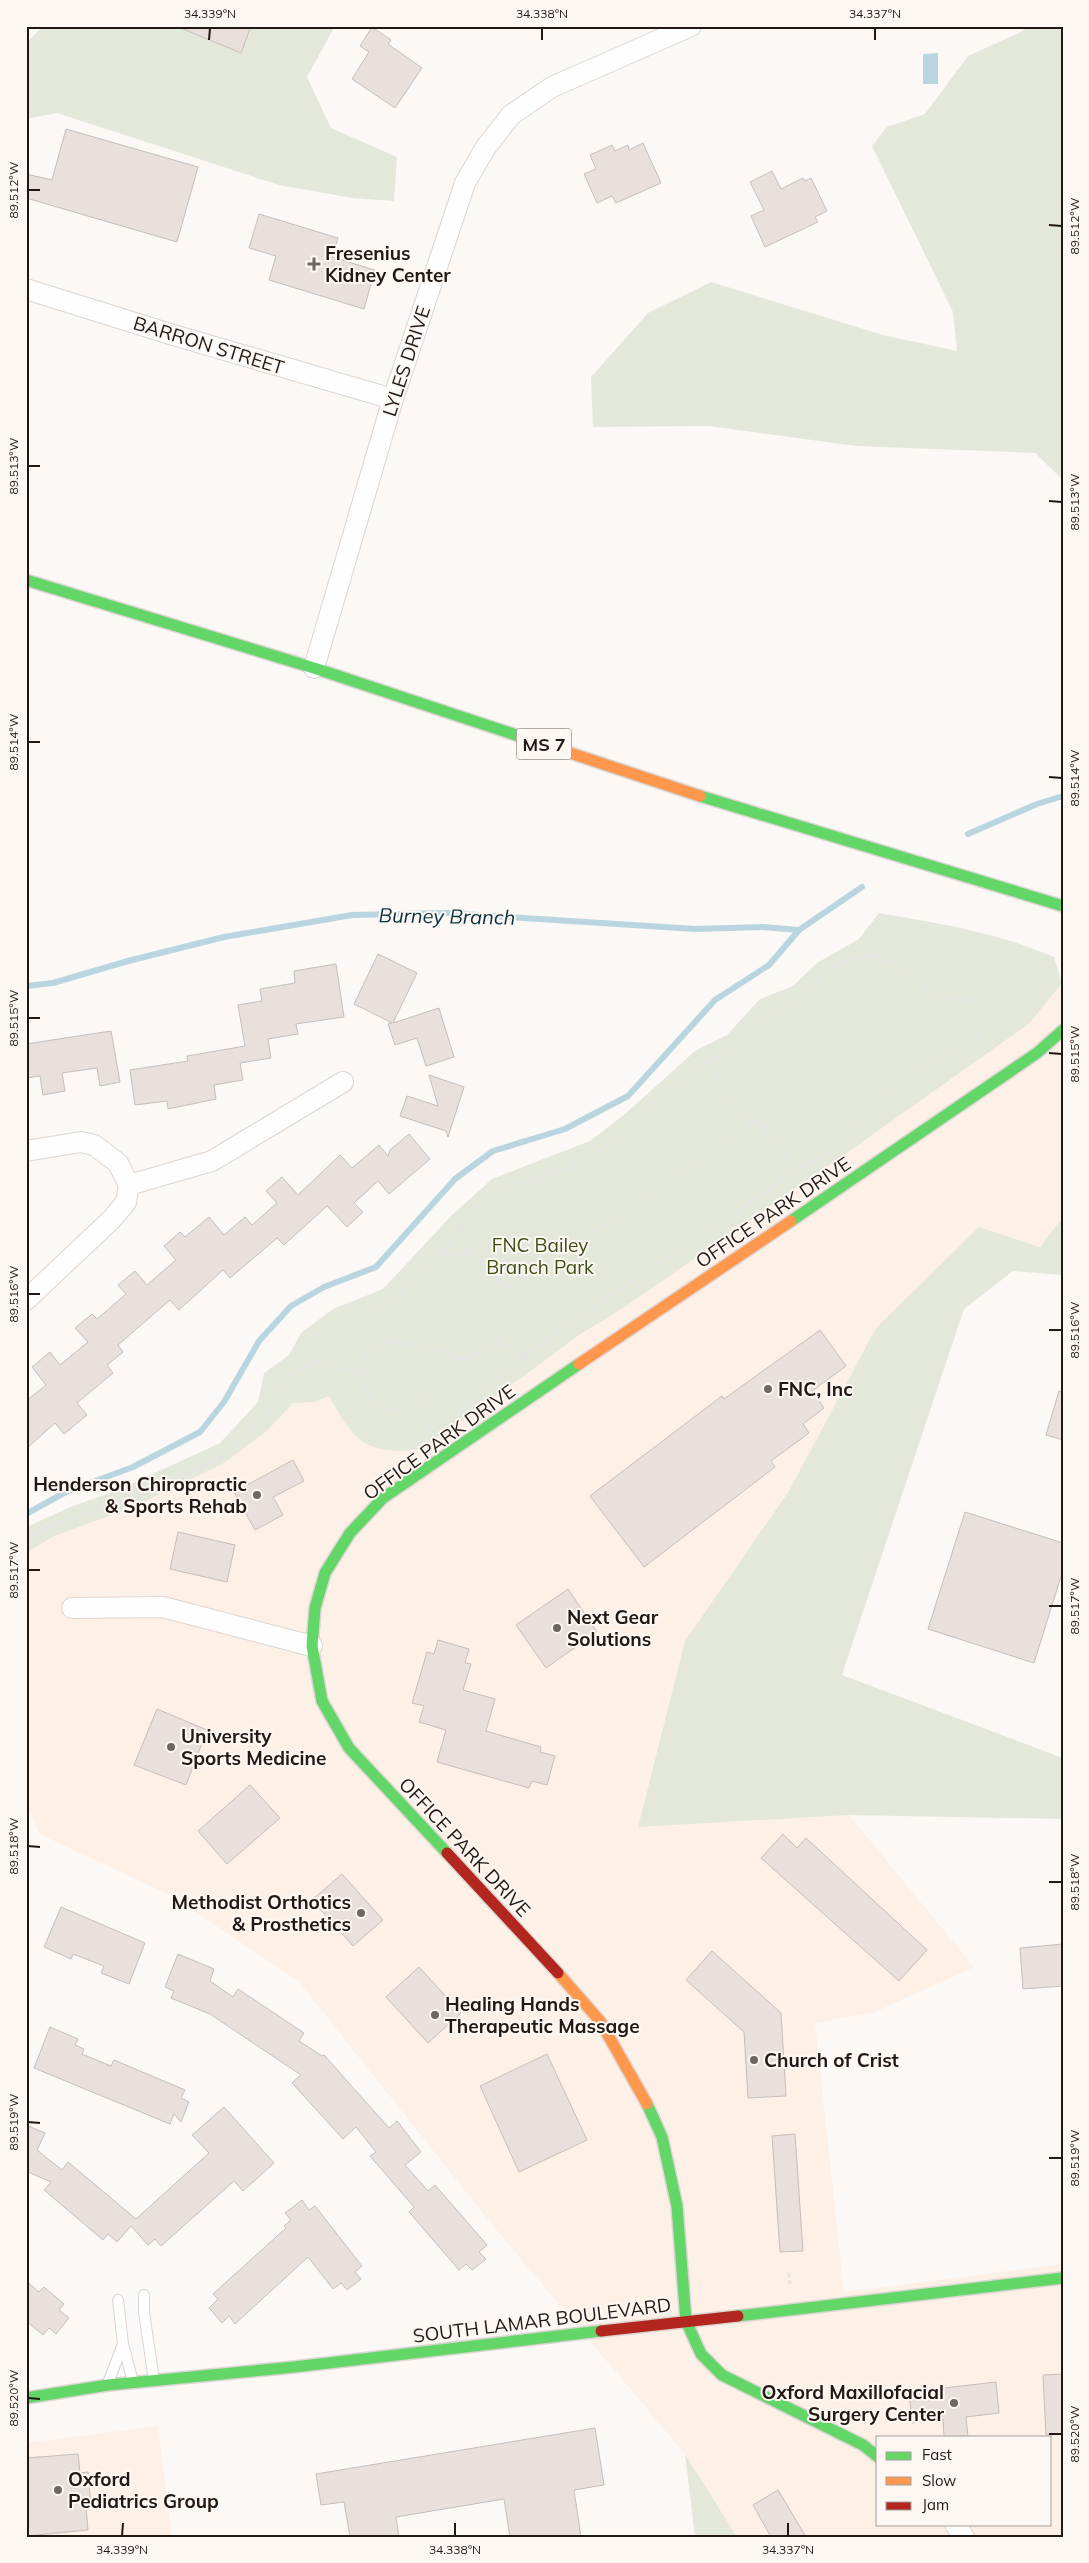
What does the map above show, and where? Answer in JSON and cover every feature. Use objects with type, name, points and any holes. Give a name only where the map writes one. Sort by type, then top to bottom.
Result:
[{"type":"main road","name":"MS 7","points":[[26,580],[314,668],[720,803],[1063,906]]},
{"type":"main road","name":"OFFICE PARK DRIVE","points":[[686,2321],[678,2206],[662,2137],[647,2104],[600,2021],[568,1983],[349,1748],[322,1701],[312,1646],[314,1608],[325,1573],[350,1534],[383,1498],[1037,1053],[1063,1030]]},
{"type":"main road","name":"SOUTH LAMAR BOULEVARD","points":[[26,2398],[108,2385],[294,2367],[1063,2278]]},
{"type":"main road","points":[[686,2321],[701,2354],[722,2375],[863,2445],[876,2455]]},
{"type":"street","name":"LYLES DRIVE","points":[[314,668],[393,400],[465,183],[486,147],[512,115],[552,87],[691,26]]},
{"type":"street","name":"BARRON STREET","points":[[26,289],[393,400]]},
{"type":"street","points":[[129,1185],[212,1161],[343,1082]]},
{"type":"street","points":[[26,1151],[80,1142],[94,1145],[118,1163],[129,1185],[126,1202],[112,1219],[26,1300]]},
{"type":"street","points":[[72,1608],[163,1607],[312,1646]]},
{"type":"street","points":[[956,2526],[964,2537]]},
{"type":"lane","points":[[144,2295],[149,2357],[154,2381]]},
{"type":"lane","points":[[118,2300],[123,2344],[133,2383]]},
{"type":"lane","points":[[108,2385],[123,2344]]},
{"type":"path","points":[[314,1361],[310,1348],[314,1336],[325,1328],[396,1297],[442,1253],[462,1226],[485,1201],[509,1187],[566,1169],[594,1154],[624,1133],[663,1094],[709,1062],[730,1051],[760,1019],[796,1000],[830,968],[850,960],[872,956],[894,964],[939,998],[969,1000],[979,1006],[984,1015],[984,1025],[978,1035],[902,1080],[873,1105],[829,1152],[795,1172],[557,1332],[471,1398],[454,1421]]},
{"type":"path","points":[[709,1062],[726,1098],[740,1115],[763,1127],[787,1158],[795,1172]]},
{"type":"path","points":[[507,1288],[604,1226],[753,1122]]},
{"type":"path","points":[[462,1226],[469,1255]]},
{"type":"path","points":[[358,1373],[373,1348],[386,1341],[398,1341],[445,1352],[453,1358],[467,1358],[482,1353],[497,1343],[509,1313],[507,1288],[497,1274],[481,1260],[469,1255],[442,1253]]},
{"type":"path","points":[[497,1343],[520,1351],[526,1356]]},
{"type":"path","points":[[26,1540],[49,1527],[143,1494],[228,1454],[270,1409],[278,1390],[297,1372],[314,1361],[358,1373],[370,1398],[381,1407],[396,1410],[410,1407],[422,1398],[453,1358]]},
{"type":"path","points":[[422,1398],[428,1413],[425,1437],[418,1444],[423,1449]]},
{"type":"path","points":[[789,2273],[790,2284]]},
{"type":"shaded area","points":[[1062,983],[1063,1217],[1040,1247],[978,1228],[789,1491],[685,1641],[638,1827],[849,1815],[974,1967],[875,2012],[815,2023],[844,2292],[1063,2264],[1063,2537],[737,2537],[685,2454],[494,2227],[299,1982],[175,1898],[40,1834],[26,1805],[26,1553],[54,1536],[129,1509],[224,1463],[268,1430],[293,1403],[315,1402],[329,1396],[337,1413],[523,1375],[834,1162],[1030,1023]]},
{"type":"shaded area","points":[[158,2426],[172,2537],[26,2537],[26,2443]]},
{"type":"green space","points":[[43,26],[335,26],[307,77],[331,128],[397,157],[394,201],[352,198],[279,185],[57,113],[26,119],[26,44]]},
{"type":"green space","points":[[1025,26],[1063,26],[1063,480],[1035,453],[856,446],[708,426],[593,427],[591,377],[648,313],[711,282],[883,335],[957,351],[953,312],[872,146],[887,127],[925,114],[968,56],[1023,31]]},
{"type":"green space","name":"FNC Bailey Branch Park","points":[[879,913],[990,935],[1054,957],[1062,983],[1030,1023],[834,1162],[626,1306],[581,1334],[423,1449],[389,1450],[376,1448],[365,1443],[346,1425],[329,1396],[315,1402],[293,1403],[268,1430],[224,1463],[129,1509],[54,1536],[26,1553],[26,1528],[31,1525],[68,1508],[118,1490],[220,1443],[258,1402],[264,1373],[289,1355],[301,1333],[333,1309],[383,1289],[452,1215],[492,1179],[590,1141],[625,1114],[695,1051],[727,1035],[760,999],[793,986],[817,963],[859,939]]},
{"type":"green space","points":[[1063,1217],[1063,1275],[1013,1271],[964,1309],[842,1675],[1063,1758],[1063,1819],[849,1815],[638,1827],[685,1641],[789,1491],[876,1328],[979,1227],[1040,1247]]},
{"type":"green space","points":[[685,2454],[737,2537],[695,2537]]},
{"type":"water","points":[[938,53],[938,84],[923,84],[923,54]]},
{"type":"building","points":[[176,26],[251,26],[241,53]]},
{"type":"building","points":[[372,27],[391,40],[388,44],[422,68],[395,108],[352,79],[369,52],[360,46]]},
{"type":"building","points":[[66,129],[198,167],[177,242],[26,198],[26,174],[52,180]]},
{"type":"building","points":[[643,143],[661,183],[616,203],[612,196],[597,203],[584,174],[596,169],[590,155],[612,145],[615,151],[628,145],[629,150]]},
{"type":"building","points":[[772,171],[781,189],[803,178],[805,181],[811,178],[827,211],[815,217],[818,222],[765,247],[751,216],[764,210],[750,182]]},
{"type":"building","name":"Fresenius Kidney Center","points":[[259,214],[338,238],[332,257],[375,270],[364,309],[269,280],[276,256],[249,248]]},
{"type":"building","points":[[378,954],[417,973],[393,1023],[439,1008],[454,1057],[426,1066],[417,1038],[395,1045],[388,1024],[392,1023],[354,1004]]},
{"type":"building","points":[[336,964],[344,1017],[296,1024],[298,1034],[268,1039],[271,1058],[240,1063],[243,1080],[214,1085],[216,1099],[168,1109],[167,1101],[135,1105],[130,1070],[188,1061],[187,1056],[245,1046],[238,1005],[262,1001],[260,989],[295,983],[294,971]]},
{"type":"building","points":[[111,1031],[120,1082],[100,1086],[97,1068],[62,1073],[65,1091],[43,1095],[40,1076],[26,1078],[26,1044]]},
{"type":"building","points":[[429,1075],[464,1087],[448,1137],[446,1131],[400,1116],[407,1096],[438,1106]]},
{"type":"building","points":[[409,1134],[430,1159],[389,1194],[378,1181],[354,1203],[363,1212],[347,1227],[327,1206],[284,1245],[277,1238],[230,1278],[223,1270],[179,1310],[170,1300],[118,1345],[123,1352],[107,1365],[113,1373],[77,1403],[87,1415],[64,1434],[55,1423],[26,1449],[26,1401],[46,1385],[32,1367],[50,1352],[60,1365],[88,1342],[75,1328],[92,1314],[97,1319],[126,1294],[118,1285],[135,1271],[147,1285],[176,1260],[164,1246],[180,1232],[185,1237],[209,1217],[224,1235],[245,1217],[252,1225],[277,1203],[266,1191],[282,1177],[298,1195],[340,1155],[352,1168],[379,1145],[388,1156],[390,1150]]},
{"type":"building","points":[[820,1330],[846,1366],[812,1391],[824,1408],[803,1424],[809,1433],[771,1461],[775,1467],[644,1567],[590,1496],[722,1396],[724,1399]]},
{"type":"building","points":[[1059,1391],[1063,1392],[1063,1440],[1046,1435]]},
{"type":"building","name":"Henderson Chiropractic & Sports Rehab","points":[[293,1460],[304,1481],[273,1497],[283,1515],[255,1530],[234,1492]]},
{"type":"building","points":[[965,1512],[1063,1543],[1063,1570],[1034,1663],[928,1629]]},
{"type":"building","points":[[178,1532],[235,1545],[227,1582],[170,1569]]},
{"type":"building","name":"Next Gear Solutions","points":[[568,1589],[597,1632],[546,1668],[516,1625]]},
{"type":"building","points":[[438,1640],[469,1649],[465,1663],[471,1664],[463,1690],[495,1699],[486,1731],[541,1747],[540,1752],[555,1756],[547,1785],[532,1781],[529,1788],[437,1762],[446,1730],[419,1722],[424,1706],[412,1703],[427,1652],[434,1654]]},
{"type":"building","name":"University Sports Medicine","points":[[157,1709],[207,1730],[186,1785],[134,1765]]},
{"type":"building","points":[[250,1785],[280,1818],[227,1864],[198,1831]]},
{"type":"building","points":[[783,1834],[797,1848],[806,1838],[927,1950],[899,1981],[761,1858]]},
{"type":"building","points":[[342,1874],[383,1920],[353,1946],[312,1900]]},
{"type":"building","points":[[61,1907],[145,1943],[129,1984],[101,1973],[104,1966],[73,1954],[71,1959],[44,1947]]},
{"type":"building","points":[[1063,1944],[1063,1986],[1023,1989],[1020,1948]]},
{"type":"building","points":[[712,1951],[781,2013],[786,2096],[748,2098],[744,2032],[686,1980]]},
{"type":"building","points":[[178,1954],[214,1969],[210,1981],[233,1997],[238,1989],[304,2033],[299,2041],[322,2056],[324,2055],[389,2128],[397,2121],[421,2152],[405,2165],[428,2191],[435,2185],[487,2245],[479,2252],[486,2259],[472,2270],[466,2264],[459,2270],[409,2212],[414,2207],[370,2156],[376,2152],[356,2127],[343,2139],[292,2083],[301,2075],[210,2014],[171,1998],[174,1991],[165,1987]]},
{"type":"building","points":[[419,1967],[461,2013],[428,2043],[386,1997]]},
{"type":"building","points":[[50,2027],[78,2039],[75,2045],[84,2049],[82,2054],[111,2066],[114,2060],[185,2090],[181,2098],[189,2102],[181,2122],[174,2114],[170,2124],[34,2068]]},
{"type":"building","points":[[547,2054],[587,2140],[519,2172],[480,2086]]},
{"type":"building","points":[[224,2107],[274,2163],[243,2191],[234,2181],[161,2246],[155,2239],[148,2245],[131,2226],[117,2242],[108,2234],[103,2240],[44,2190],[51,2182],[28,2172],[26,2176],[26,2125],[45,2133],[37,2150],[62,2170],[68,2162],[136,2219],[209,2153],[192,2135]]},
{"type":"building","points":[[795,2134],[803,2251],[780,2252],[772,2136]]},
{"type":"building","points":[[302,2200],[309,2210],[315,2206],[362,2266],[355,2272],[361,2279],[347,2290],[341,2283],[333,2289],[308,2257],[235,2324],[229,2316],[222,2323],[209,2308],[218,2299],[213,2294],[286,2228],[284,2226],[291,2220],[285,2213]]},
{"type":"building","points":[[26,2281],[39,2292],[44,2287],[64,2304],[59,2310],[69,2318],[56,2334],[49,2328],[43,2335],[26,2321]]},
{"type":"building","points":[[1063,2374],[1063,2434],[1046,2435],[1043,2375]]},
{"type":"building","name":"Oxford Maxillofacial Surgery Center","points":[[996,2382],[999,2413],[966,2417],[968,2436],[944,2436],[943,2419],[912,2423],[909,2392]]},
{"type":"building","points":[[595,2428],[604,2485],[574,2490],[581,2537],[510,2537],[504,2499],[396,2517],[399,2537],[350,2537],[344,2502],[321,2505],[316,2474]]},
{"type":"building","name":"Oxford Pediatrics Group","points":[[78,2454],[80,2473],[88,2472],[91,2506],[86,2507],[88,2530],[26,2536],[26,2458]]},
{"type":"building","points":[[778,2490],[806,2537],[771,2537],[753,2505]]},
{"type":"waterway","name":"Burney Branch","points":[[968,834],[1037,804],[1063,796]]},
{"type":"waterway","points":[[26,1514],[66,1492],[133,1467],[200,1432],[224,1402],[259,1341],[291,1306],[324,1287],[376,1267],[455,1179],[493,1151],[565,1129],[628,1096],[715,1000],[769,965],[799,930],[862,887]]},
{"type":"waterway","name":"Burney Branch","points":[[26,986],[53,983],[128,961],[224,937],[352,915],[447,913],[695,929],[763,927],[799,930]]},
{"type":"traffic: fast","points":[[26,580],[314,668],[537,742]]},
{"type":"traffic: fast","points":[[700,796],[1063,906]]},
{"type":"traffic: fast","points":[[791,1221],[1037,1053],[1063,1030]]},
{"type":"traffic: fast","points":[[447,1853],[349,1748],[322,1701],[312,1646],[315,1608],[325,1573],[350,1533],[383,1498],[579,1364]]},
{"type":"traffic: fast","points":[[647,2104],[662,2137],[677,2206],[686,2321],[701,2354],[722,2375],[863,2445],[876,2455]]},
{"type":"traffic: fast","points":[[738,2316],[1063,2278]]},
{"type":"traffic: fast","points":[[26,2398],[108,2385],[294,2367],[601,2331]]},
{"type":"traffic: slow","points":[[537,742],[700,796]]},
{"type":"traffic: slow","points":[[579,1364],[791,1221]]},
{"type":"traffic: slow","points":[[558,1973],[600,2021],[647,2104]]},
{"type":"traffic: jam","points":[[447,1853],[558,1973]]},
{"type":"traffic: jam","points":[[601,2331],[738,2316]]},
{"type":"place","name":"Fresenius Kidney Center","points":[[314,264]]},
{"type":"place","name":"FNC, Inc","points":[[768,1389]]},
{"type":"place","name":"Henderson Chiropractic & Sports Rehab","points":[[257,1495]]},
{"type":"place","name":"Next Gear Solutions","points":[[557,1628]]},
{"type":"place","name":"University Sports Medicine","points":[[171,1747]]},
{"type":"place","name":"Methodist Orthotics & Prosthetics","points":[[361,1913]]},
{"type":"place","name":"Healing Hands Therapeutic Massage","points":[[435,2015]]},
{"type":"place","name":"Church of Crist","points":[[754,2060]]},
{"type":"place","name":"Oxford Maxillofacial Surgery Center","points":[[954,2403]]},
{"type":"place","name":"Oxford Pediatrics Group","points":[[58,2490]]}]
